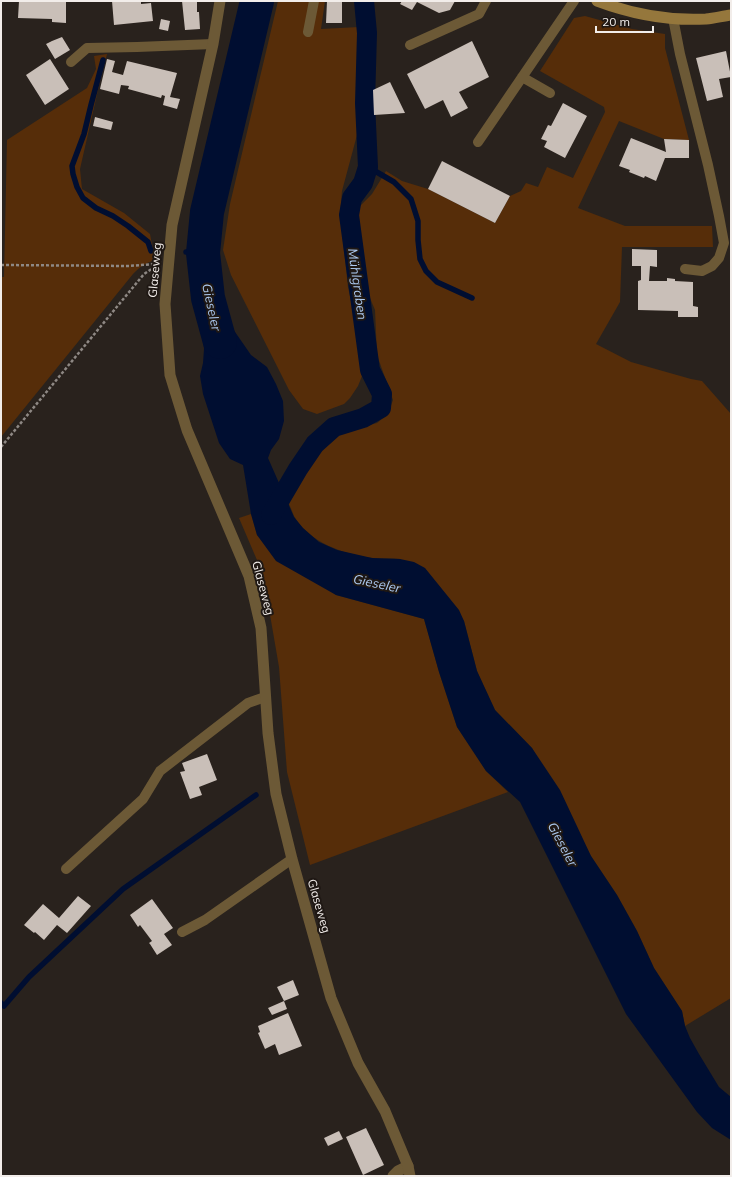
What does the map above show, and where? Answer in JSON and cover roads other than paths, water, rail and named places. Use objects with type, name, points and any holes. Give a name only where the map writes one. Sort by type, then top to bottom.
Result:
[{"type":"main road","points":[[597,1],[616,5],[643,14],[673,18],[706,19],[731,15]]},
{"type":"street","name":"Glaseweg","points":[[220,1],[213,44],[172,225],[165,304],[170,375],[187,430],[250,576],[261,628],[268,733],[276,794],[292,859],[331,998],[358,1063],[385,1111],[409,1171]]},
{"type":"street","points":[[393,1176],[398,1171],[409,1171]]},
{"type":"lane","points":[[308,32],[314,1]]},
{"type":"lane","points":[[410,45],[479,14],[486,1]]},
{"type":"lane","points":[[478,142],[574,1]]},
{"type":"lane","points":[[673,18],[680,54],[708,165],[724,243],[719,258],[712,266],[702,271],[685,269]]},
{"type":"lane","points":[[70,62],[87,48],[137,48],[213,44]]},
{"type":"lane","points":[[522,77],[550,92]]},
{"type":"lane","points":[[66,869],[143,798],[160,771],[248,703],[265,697]]},
{"type":"lane","points":[[182,932],[205,920],[292,859]]},
{"type":"water","points":[[208,298],[219,303],[233,329],[251,355],[267,367],[283,401],[284,421],[279,439],[271,450],[268,458],[294,517],[303,528],[319,542],[337,550],[372,558],[400,559],[414,562],[425,568],[459,610],[464,621],[477,671],[495,710],[532,748],[560,790],[591,856],[617,895],[637,931],[654,968],[682,1011],[685,1026],[690,1038],[719,1087],[731,1097],[731,1140],[712,1128],[697,1112],[626,1014],[520,802],[486,771],[457,727],[424,619],[336,595],[276,561],[257,535],[251,514],[243,465],[230,459],[219,443],[203,394],[200,376],[204,349],[201,306]]},
{"type":"waterway","name":"Gieseler","points":[[220,342],[208,298],[203,253],[207,212],[257,1]]},
{"type":"waterway","name":"Mühlgraben","points":[[271,515],[298,469],[315,444],[334,427],[363,418],[381,408],[382,394],[370,370],[349,215],[352,198],[363,183],[368,167],[365,103],[367,33],[364,1]]},
{"type":"waterway","points":[[103,60],[84,134],[72,166],[73,174],[77,187],[83,198],[96,208],[113,216],[128,226],[148,242],[151,251]]},
{"type":"waterway","points":[[368,167],[394,182],[411,199],[418,221],[420,259],[426,271],[437,282],[472,298]]},
{"type":"waterway","points":[[186,252],[203,253]]},
{"type":"waterway","points":[[1,1003],[4,1006],[29,977],[123,889],[256,795]]}]
